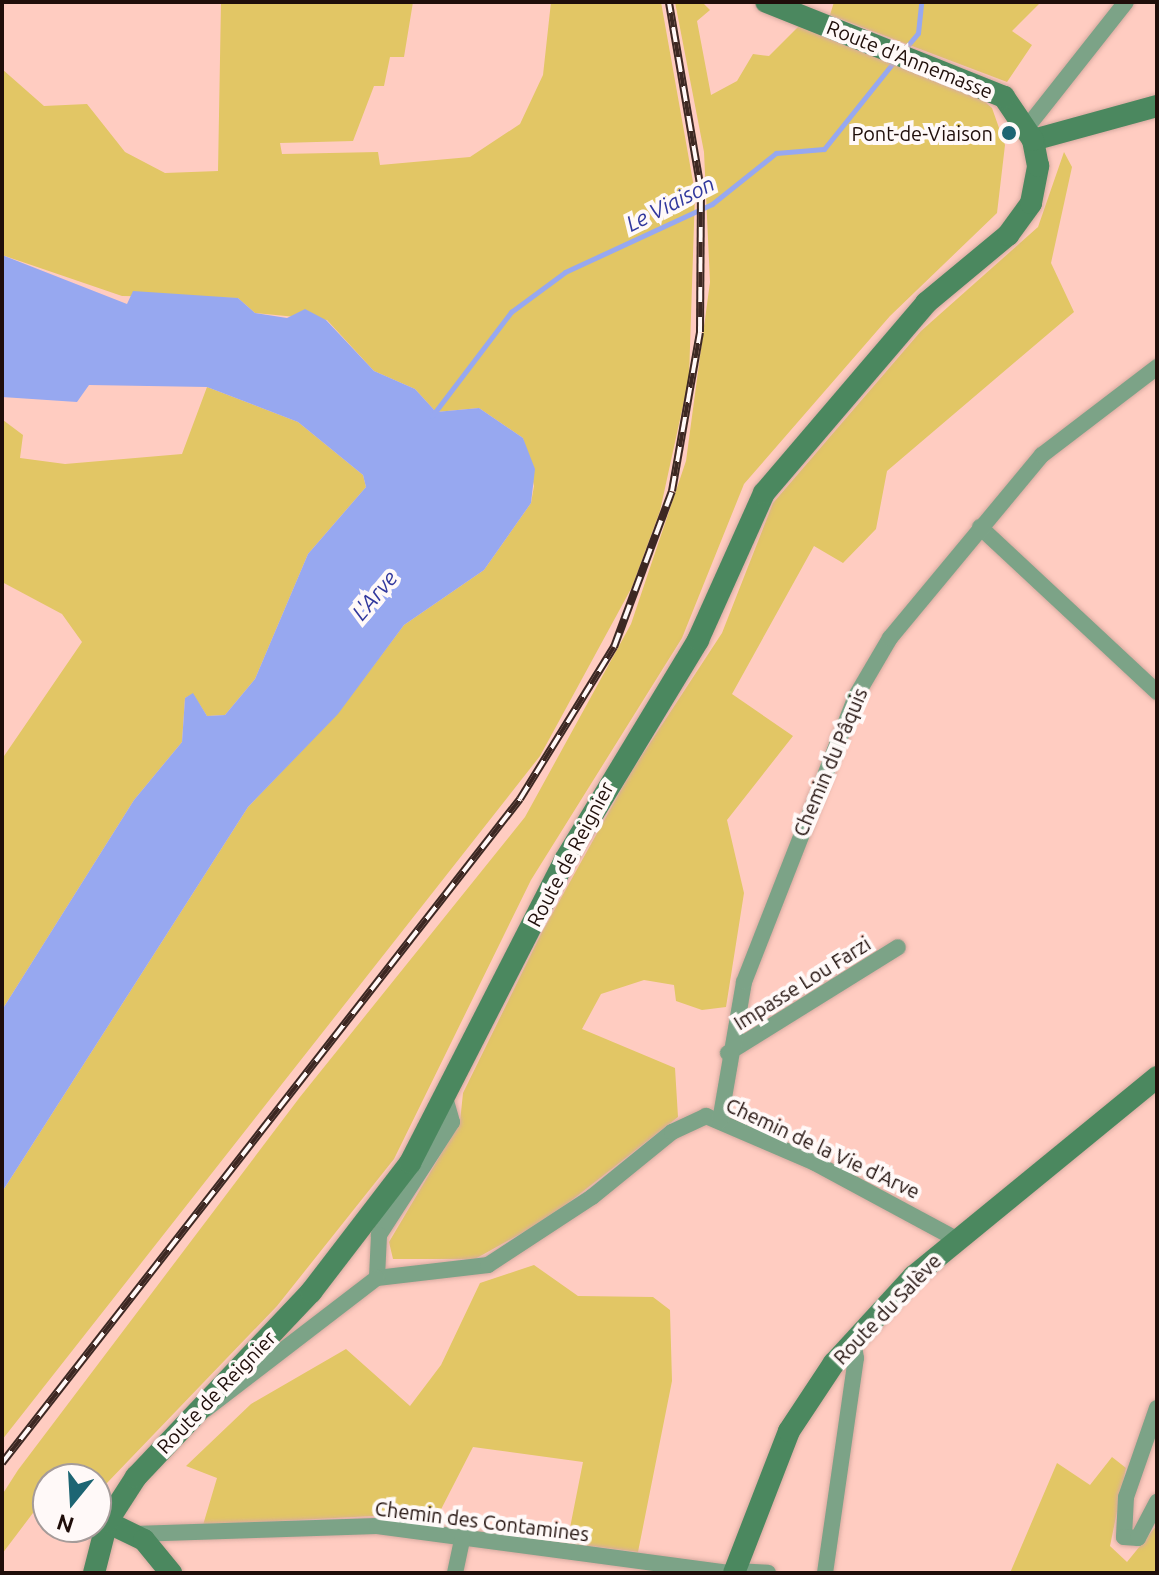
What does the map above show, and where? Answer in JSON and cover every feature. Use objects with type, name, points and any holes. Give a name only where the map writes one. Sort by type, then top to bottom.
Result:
[{"type":"main road","name":"Route d'Annemasse","points":[[766,2],[973,81],[1012,104],[1030,133]]},
{"type":"main road","points":[[1030,133],[1157,106]]},
{"type":"main road","name":"Route de Reignier","points":[[112,1514],[136,1477],[345,1250],[446,1101],[565,860],[698,640],[764,493],[940,289],[1019,224],[1038,178],[1030,133]]},
{"type":"main road","name":"Route du Salève","points":[[732,1572],[789,1431],[853,1341],[958,1240],[1153,1086]]},
{"type":"main road","points":[[112,1524],[133,1534],[171,1573]]},
{"type":"main road","name":"Route de Reignier","points":[[94,1573],[102,1543]]},
{"type":"street","points":[[1030,133],[1126,2]]},
{"type":"street","name":"Chemin du Pâquis","points":[[720,1121],[728,1053],[752,958],[854,700],[890,638],[980,527],[1048,450],[1157,367]]},
{"type":"street","points":[[980,527],[1157,692]]},
{"type":"street","name":"Impasse Lou Farzi","points":[[728,1053],[898,947]]},
{"type":"street","points":[[190,1417],[230,1397],[377,1278],[379,1235],[452,1122],[446,1101]]},
{"type":"street","name":"Chemin de la Vie d'Arve","points":[[377,1278],[488,1265],[582,1205],[672,1132],[706,1116],[958,1240]]},
{"type":"street","points":[[825,1573],[856,1358],[853,1341]]},
{"type":"street","points":[[1157,1408],[1126,1497],[1124,1537],[1138,1538],[1157,1502]]},
{"type":"street","name":"Chemin des Contamines","points":[[133,1534],[377,1526],[732,1572],[768,1573]]},
{"type":"street","points":[[455,1573],[462,1539]]},
{"type":"shaded area","points":[[221,2],[413,2],[404,57],[390,57],[384,86],[374,86],[353,141],[280,143],[282,154],[378,152],[380,165],[470,157],[520,124],[543,75],[551,2],[661,2],[695,193],[689,378],[660,511],[632,587],[540,756],[2,1440],[2,1192],[248,807],[337,714],[404,625],[484,570],[531,503],[534,486],[523,438],[479,408],[436,412],[415,389],[374,371],[327,320],[255,313],[238,298],[122,296],[2,255],[2,69],[44,106],[87,104],[125,152],[165,173],[218,171]]},
{"type":"shaded area","points":[[675,2],[702,2],[710,10],[697,21],[711,95],[737,81],[753,54],[769,56],[800,25],[975,93],[992,108],[1005,145],[997,213],[890,316],[744,484],[682,638],[531,880],[394,1159],[277,1306],[112,1478],[112,1463],[32,1463],[32,1514],[2,1554],[2,1495],[18,1470],[300,1097],[525,817],[631,624],[686,461],[710,282],[704,152]]},
{"type":"shaded area","points":[[834,2],[1041,2],[1012,31],[1032,45],[1007,82],[830,15]]},
{"type":"shaded area","points":[[1064,152],[1072,167],[1051,263],[1074,312],[887,471],[876,529],[843,563],[814,546],[732,694],[793,736],[727,820],[744,893],[726,1007],[702,1010],[676,1001],[674,985],[644,980],[601,994],[582,1029],[675,1068],[678,1117],[549,1218],[475,1259],[393,1259],[389,1242],[460,1122],[463,1093],[541,934],[631,772],[722,633],[773,503],[921,331],[1038,227]]},
{"type":"shaded area","points":[[207,387],[298,422],[363,475],[366,487],[308,554],[255,679],[225,715],[207,716],[193,694],[185,698],[182,742],[134,800],[2,1010],[2,759],[82,642],[62,614],[2,582],[2,397],[3,420],[23,435],[20,458],[65,464],[182,454]]},
{"type":"shaded area","points":[[534,1265],[578,1296],[653,1297],[670,1310],[672,1381],[638,1552],[567,1543],[583,1462],[473,1447],[433,1525],[373,1516],[203,1525],[217,1478],[186,1466],[251,1404],[346,1349],[410,1406],[441,1365],[480,1283]]},
{"type":"shaded area","points":[[1112,1457],[1126,1468],[1110,1546],[1127,1562],[1157,1525],[1157,1573],[1010,1573],[1057,1463],[1090,1485]]},
{"type":"water","name":"L'Arve","points":[[2,255],[127,304],[133,291],[238,298],[255,313],[287,318],[305,309],[326,320],[374,371],[415,389],[436,412],[479,408],[523,438],[535,469],[531,503],[484,570],[404,625],[338,714],[248,807],[2,1192],[2,1010],[134,800],[182,742],[185,698],[193,693],[207,716],[225,715],[255,679],[308,554],[366,487],[363,475],[298,422],[207,387],[89,385],[77,402],[2,397]]},
{"type":"waterway","name":"Le Viaison","points":[[903,51],[918,33],[921,2]]},
{"type":"waterway","name":"Le Viaison","points":[[432,416],[511,312],[565,272],[712,204],[776,153],[824,149],[896,59]]},
{"type":"railway","points":[[2,1463],[520,799],[614,647],[672,491],[700,332],[701,190],[669,2]]},
{"type":"place","name":"Pont-de-Viaison","points":[[1009,133]]}]
